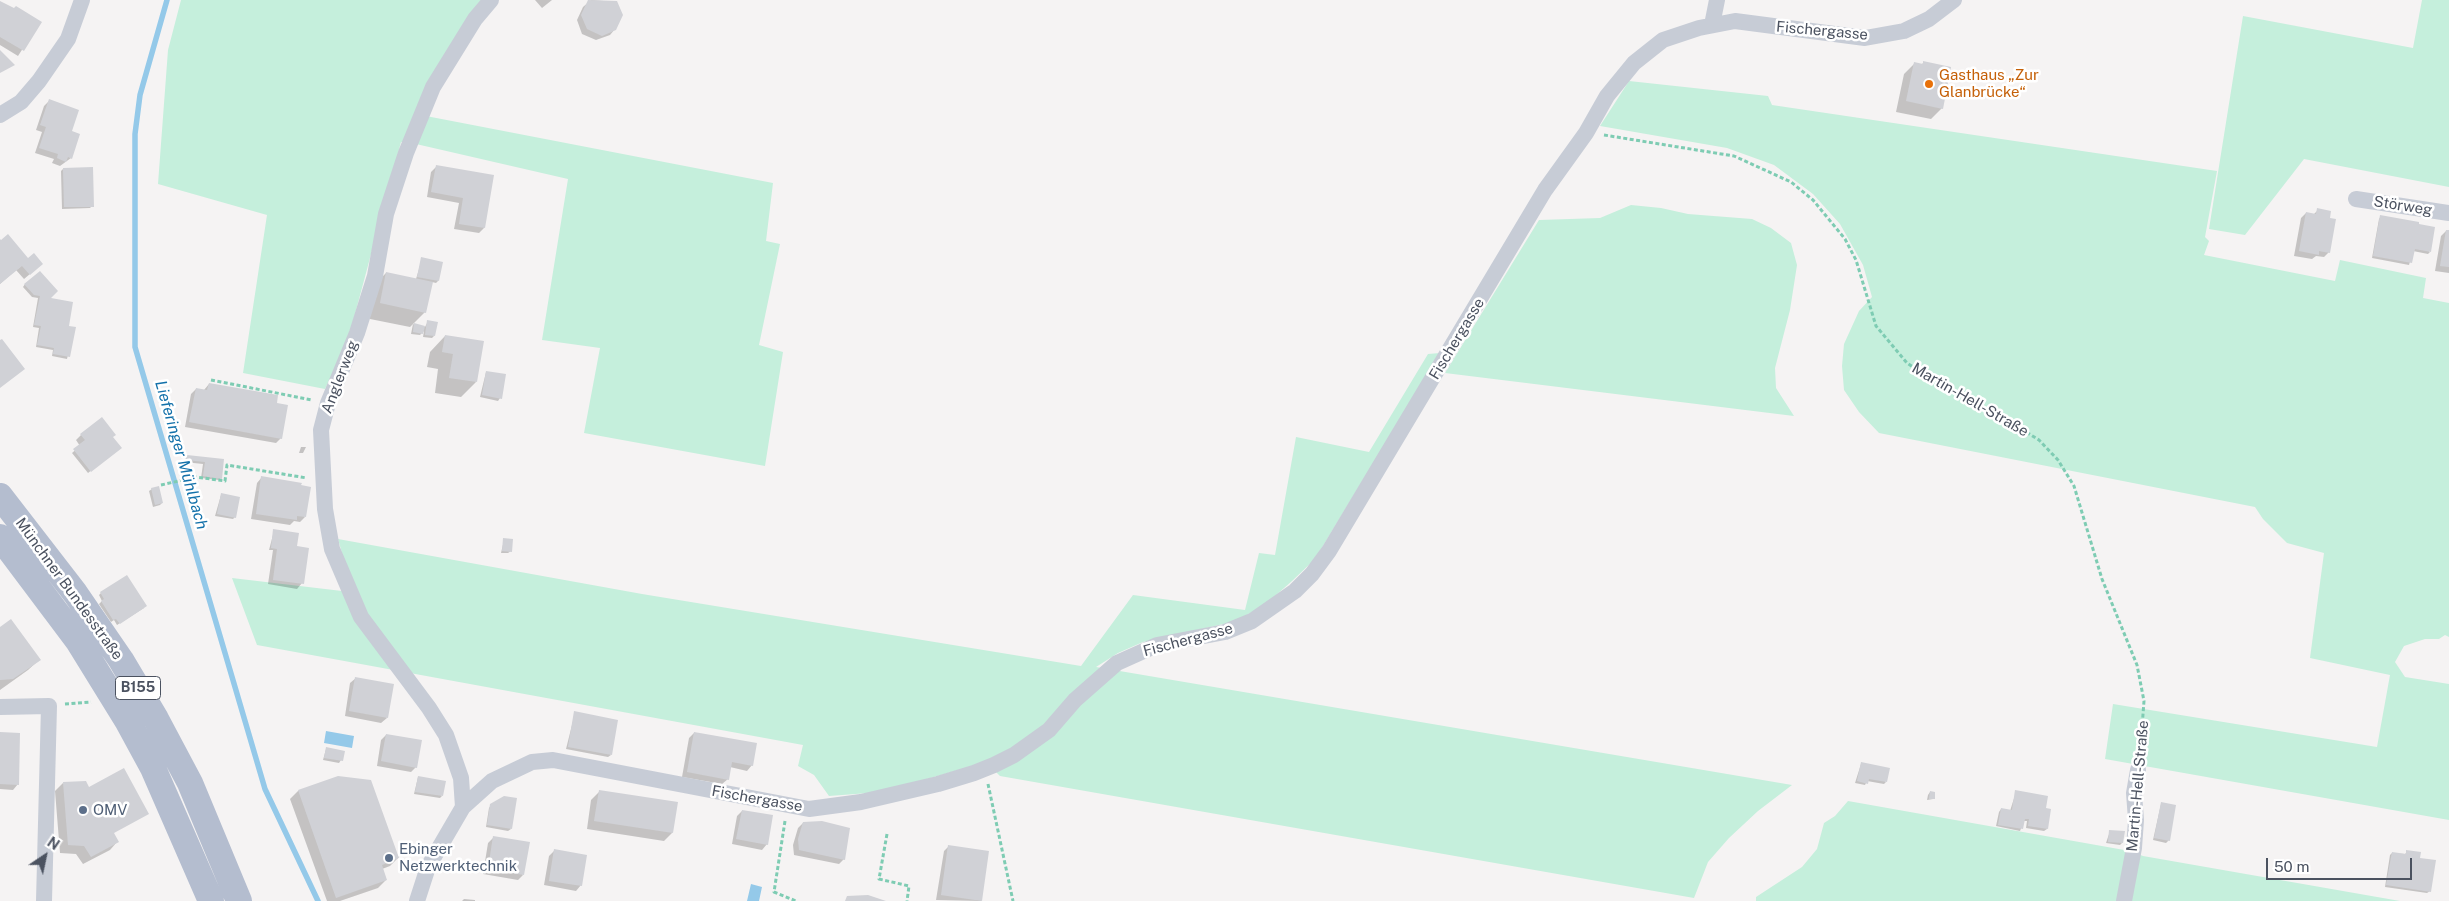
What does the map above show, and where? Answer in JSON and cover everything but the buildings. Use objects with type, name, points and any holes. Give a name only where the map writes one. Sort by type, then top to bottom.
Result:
[{"type":"main road","name":"Münchner Bundesstraße","points":[[0,496],[75,592],[121,660],[156,719],[190,783],[239,901]]},
{"type":"main road","name":"Münchner Bundesstraße","points":[[0,537],[62,618],[112,695],[153,768],[211,901]]},
{"type":"street","points":[[0,115],[21,102],[39,81],[68,39],[82,0]]},
{"type":"street","name":"Anglerweg","points":[[463,807],[461,778],[446,735],[429,708],[376,640],[361,617],[348,591],[332,549],[325,509],[321,430],[328,403],[357,334],[365,309],[375,276],[386,214],[406,153],[433,87],[475,20],[491,0]]},
{"type":"street","points":[[1712,25],[1717,0]]},
{"type":"street","name":"Fischergasse","points":[[417,901],[428,867],[463,807],[492,781],[532,762],[552,760],[808,809],[861,802],[938,784],[984,769],[1032,744],[1049,730],[1075,700],[1117,663],[1157,645],[1225,632],[1252,621],[1294,591],[1312,574],[1329,551],[1559,169],[1586,132],[1607,96],[1634,63],[1663,40],[1712,25],[1736,22],[1866,38],[1904,31],[1929,19],[1954,0]]},
{"type":"street","name":"Störweg","points":[[2356,199],[2449,213]]},
{"type":"street","points":[[0,707],[49,706],[44,901]]},
{"type":"street","name":"Martin-Hell-Straße","points":[[2124,901],[2134,848],[2136,820],[2134,793],[2138,770]]},
{"type":"path","name":"Martin-Hell-Straße","points":[[1586,132],[1734,156],[1791,182],[1813,200],[1845,239],[1856,260],[1876,326],[1907,363],[1936,383],[2010,422],[2039,440],[2058,460],[2074,486],[2102,579],[2137,665],[2144,700],[2143,738],[2138,770]]},
{"type":"path","points":[[211,380],[328,403]]},
{"type":"path","points":[[161,485],[196,477],[225,481],[227,465],[323,481]]},
{"type":"path","points":[[49,706],[97,701],[112,695]]},
{"type":"path","points":[[984,769],[1013,901]]},
{"type":"path","points":[[787,805],[774,892],[796,901]]},
{"type":"path","points":[[887,834],[878,880],[909,886],[907,901]]},
{"type":"green space","points":[[181,0],[484,0],[426,116],[773,183],[766,241],[780,244],[759,345],[783,352],[765,466],[584,433],[600,348],[542,340],[568,179],[416,144],[401,142],[347,344],[325,389],[243,373],[267,215],[158,184],[168,50]]},
{"type":"green space","points":[[2422,0],[2449,0],[2449,187],[2304,159],[2245,235],[2209,229],[2243,16],[2413,48]]},
{"type":"green space","points":[[1629,81],[1768,96],[1772,105],[2217,171],[2205,237],[2209,241],[2204,255],[2335,281],[2340,260],[2426,278],[2423,298],[2449,303],[2449,637],[2445,635],[2439,639],[2425,639],[2404,646],[2395,662],[2405,677],[2449,684],[2449,820],[2105,759],[2113,704],[2377,747],[2390,675],[2310,658],[2324,553],[2287,543],[2263,519],[2255,507],[1879,433],[1859,412],[1844,390],[1842,366],[1844,344],[1859,311],[1872,297],[1863,265],[1840,224],[1813,194],[1774,165],[1727,148],[1600,126]]},
{"type":"green space","points":[[1631,205],[1661,208],[1688,214],[1752,219],[1771,228],[1791,243],[1797,265],[1790,310],[1775,368],[1776,388],[1794,416],[1445,373],[1539,220],[1600,218]]},
{"type":"green space","points":[[1440,353],[1315,559],[1292,581],[1266,604],[1245,616],[1228,623],[1143,642],[1118,653],[1096,667],[1792,785],[1758,811],[1729,838],[1708,862],[1694,898],[1000,776],[986,762],[882,792],[829,796],[814,775],[798,766],[803,745],[257,645],[232,578],[342,591],[347,571],[338,539],[642,594],[1081,666],[1133,595],[1245,610],[1259,553],[1275,555],[1296,437],[1369,452],[1428,354]]},
{"type":"green space","points":[[1848,801],[2130,851],[2143,856],[2400,901],[1756,901],[1756,897],[1802,867],[1817,849],[1824,823],[1835,816]]},
{"type":"water","points":[[326,731],[354,736],[352,748],[324,743]]},
{"type":"water","points":[[751,884],[762,887],[759,901],[747,901]]},
{"type":"waterway","name":"Lieferinger Mühlbach","points":[[167,0],[140,95],[135,134],[135,347],[265,789],[318,901]]},
{"type":"place","name":"Gasthaus „Zur Glanbrücke“","points":[[1929,84]]},
{"type":"place","name":"OMV","points":[[83,810]]},
{"type":"place","name":"Ebinger Netzwerktechnik","points":[[389,858]]}]
